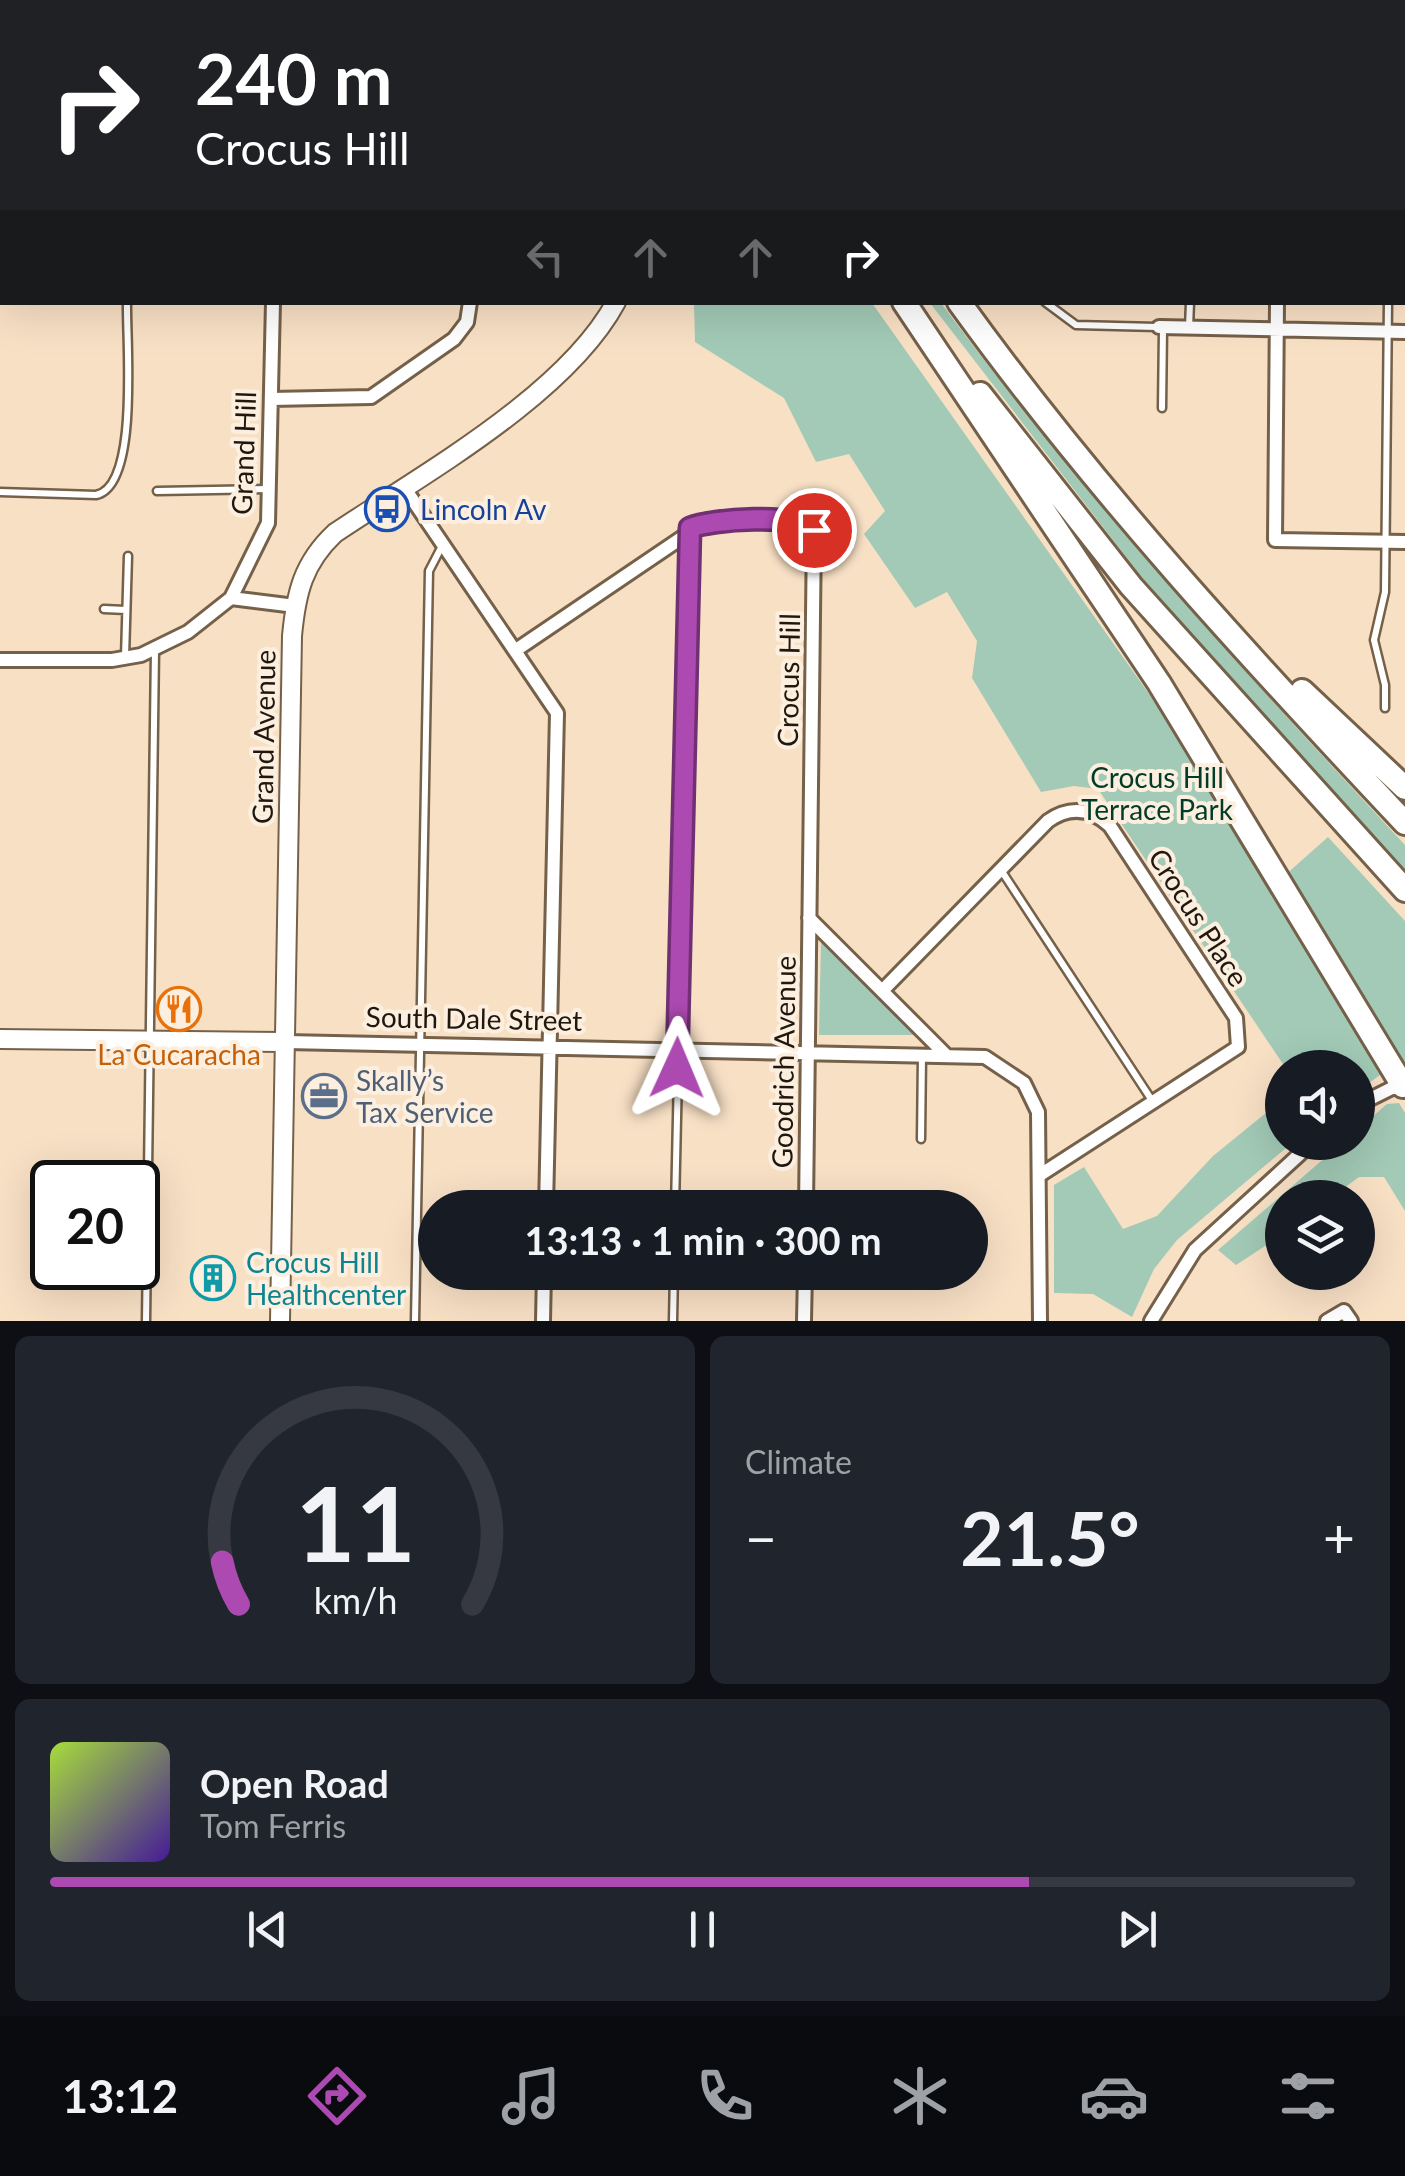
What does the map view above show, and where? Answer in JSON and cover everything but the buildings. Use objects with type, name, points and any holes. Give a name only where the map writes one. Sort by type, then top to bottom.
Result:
[{"type":"highway","points":[[906,305],[1160,683],[1404,1088]]},
{"type":"highway","points":[[915,305],[1131,586],[1405,890]]},
{"type":"highway","points":[[960,305],[1090,476],[1220,626],[1405,823]]},
{"type":"highway","points":[[1220,626],[1290,680],[1405,788]]},
{"type":"main road","name":"Grand Avenue","points":[[280,1321],[295,606],[308,562],[321,546],[554,382],[590,342],[614,305]]},
{"type":"main road","name":"South Dale Street","points":[[0,1039],[286,1042]]},
{"type":"street","name":"Grand Hill","points":[[232,598],[263,537],[270,489],[273,305]]},
{"type":"street","points":[[271,398],[370,398],[454,339],[467,322],[470,305]]},
{"type":"street","points":[[1277,305],[1275,540],[1405,542]]},
{"type":"street","points":[[1161,327],[1405,332]]},
{"type":"street","points":[[404,487],[557,713],[546,1190]]},
{"type":"street","name":"Crocus Hill","points":[[516,650],[690,528],[708,520],[804,523],[814,530],[809,918]]},
{"type":"street","points":[[0,660],[125,658],[156,650],[188,632],[232,598],[295,606]]},
{"type":"street","name":"Crocus Place","points":[[882,990],[1056,815],[1082,810],[1102,818],[1236,1018],[1238,1048],[1040,1176]]},
{"type":"street","points":[[809,918],[946,1054]]},
{"type":"street","name":"Goodrich Avenue","points":[[806,1190],[809,918]]},
{"type":"street","name":"South Dale Street","points":[[286,1042],[985,1057],[1024,1083],[1040,1123],[1040,1321]]},
{"type":"street","points":[[1375,1099],[1404,1088]]},
{"type":"street","points":[[1151,1321],[1195,1250],[1292,1160]]},
{"type":"street","points":[[543,1321],[544,1290]]},
{"type":"street","points":[[804,1321],[805,1290]]},
{"type":"street","points":[[1327,1321],[1344,1311],[1351,1321]]},
{"type":"lane","points":[[0,492],[96,495],[110,491],[125,449],[126,305]]},
{"type":"lane","points":[[1049,305],[1076,325],[1161,327],[1162,408]]},
{"type":"lane","points":[[1189,329],[1190,305]]},
{"type":"lane","points":[[1385,708],[1385,684],[1374,640],[1386,592],[1388,305]]},
{"type":"lane","points":[[156,491],[270,489]]},
{"type":"lane","points":[[675,1190],[690,528]]},
{"type":"lane","points":[[416,1321],[428,571],[442,545]]},
{"type":"lane","points":[[125,658],[128,556]]},
{"type":"lane","points":[[104,609],[126,610]]},
{"type":"lane","points":[[146,1321],[156,650]]},
{"type":"lane","points":[[1001,869],[1154,1103]]},
{"type":"lane","points":[[922,1054],[922,1139]]},
{"type":"lane","points":[[673,1321],[674,1290]]},
{"type":"green space","name":"Crocus Hill Terrace Park","points":[[694,305],[873,305],[1164,715],[1370,1050],[1274,1050],[1098,789],[1074,786],[1041,792],[972,678],[977,641],[947,592],[915,608],[864,534],[885,511],[849,454],[816,462],[784,398],[695,342]]},
{"type":"green space","points":[[932,305],[943,305],[1051,444],[1166,580],[1405,845],[1405,871],[1157,597]]},
{"type":"green space","points":[[1328,837],[1405,921],[1405,1074],[1283,877]]},
{"type":"green space","points":[[821,940],[914,1035],[819,1035]]},
{"type":"green space","points":[[1375,1057],[1384,1072],[1375,1079]]},
{"type":"green space","points":[[1399,1103],[1405,1113],[1405,1211],[1384,1177],[1299,1180],[1322,1160],[1375,1160],[1375,1114],[1387,1104]]},
{"type":"green space","points":[[1265,1114],[1265,1160],[1272,1160],[1177,1240],[1154,1269],[1132,1317],[1093,1294],[1054,1293],[1054,1185],[1084,1167],[1123,1229],[1157,1216],[1213,1156]]},
{"type":"green space","points":[[1265,1209],[1265,1246],[1236,1265],[1218,1250]]},
{"type":"place","name":"Lincoln Av","points":[[387,509]]},
{"type":"place","name":"La Cucaracha","points":[[179,1009]]},
{"type":"place","name":"Skally’s Tax Service","points":[[324,1096]]},
{"type":"place","name":"Crocus Hill Healthcenter","points":[[213,1278]]},
{"type":"route","points":[[677,1068],[690,528],[708,520],[796,522],[814,530]]}]
